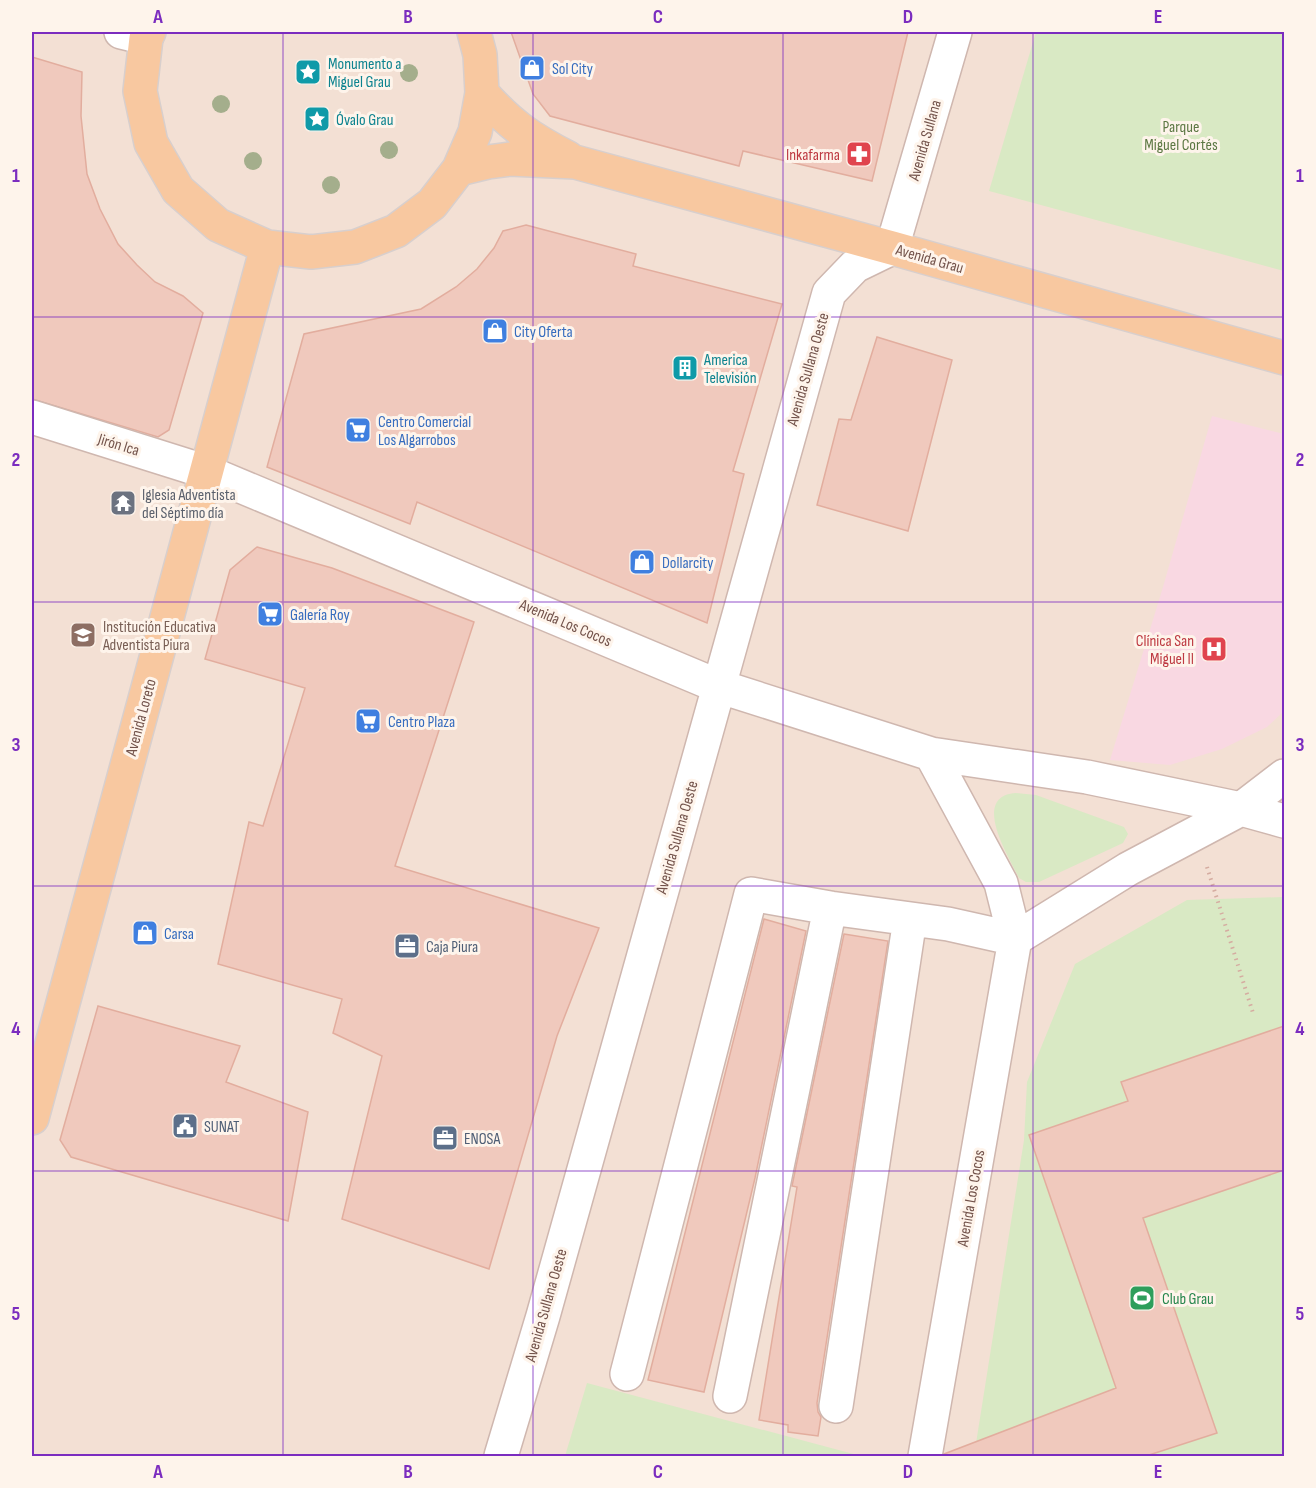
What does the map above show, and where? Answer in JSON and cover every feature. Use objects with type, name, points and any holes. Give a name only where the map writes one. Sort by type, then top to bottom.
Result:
[{"type":"main road","points":[[139,34],[140,91],[151,143],[178,189],[218,225],[267,247],[311,252],[355,247],[396,231],[432,204],[459,169],[475,132],[482,93],[480,55],[474,32]]},
{"type":"main road","name":"Avenida Grau","points":[[482,93],[520,131],[575,162]]},
{"type":"main road","name":"Avenida Grau","points":[[459,169],[510,159],[575,162],[1284,358]]},
{"type":"main road","name":"Avenida Loreto","points":[[32,1118],[267,247]]},
{"type":"street","name":"Avenida Sullana","points":[[892,248],[955,32]]},
{"type":"street","name":"Avenida Sullana Oeste","points":[[501,1456],[543,1316],[829,293],[855,266],[892,248]]},
{"type":"street","name":"Jirón Ica","points":[[32,417],[207,472]]},
{"type":"street","name":"Avenida Los Cocos","points":[[207,472],[718,686],[931,754],[1087,777],[1241,809],[1284,821]]},
{"type":"street","name":"Avenida Los Cocos","points":[[925,1456],[1015,939],[1001,883],[931,754]]},
{"type":"street","points":[[627,1374],[751,894],[830,908],[948,924],[1015,939],[1128,869],[1241,809],[1284,776]]},
{"type":"street","points":[[729,1396],[830,908]]},
{"type":"street","points":[[836,1406],[910,919]]},
{"type":"path","points":[[1196,832],[1253,1012]]},
{"type":"shaded area","points":[[32,32],[1284,32],[1284,1456],[32,1456]]},
{"type":"shaded area","name":"Clínica San Miguel II","points":[[1212,416],[1284,434],[1284,711],[1267,727],[1222,749],[1170,765],[1110,760],[1163,587]]},
{"type":"green space","name":"Parque Miguel Cortés","points":[[1036,32],[1284,32],[1284,271],[989,191]]},
{"type":"green space","points":[[1016,793],[1036,795],[1124,827],[1128,834],[1123,843],[1039,882],[1026,882],[1019,878],[1008,856],[996,829],[994,816],[996,805],[1003,797]]},
{"type":"green space","name":"Club Grau","points":[[1284,897],[1284,1456],[974,1456],[1024,1140],[1027,1082],[1075,964],[1187,900]]},
{"type":"green space","points":[[587,1383],[861,1456],[565,1456]]},
{"type":"building","points":[[511,32],[908,32],[872,181],[743,151],[739,166],[550,116],[533,94]]},
{"type":"building","points":[[32,57],[82,72],[81,116],[87,174],[100,209],[118,244],[137,265],[155,282],[183,296],[203,313],[169,430],[158,437],[32,399]]},
{"type":"building","points":[[526,225],[636,254],[633,266],[782,304],[733,471],[744,474],[707,623],[417,502],[410,524],[267,467],[304,334],[421,309],[456,287],[477,269],[494,248],[503,231]]},
{"type":"building","points":[[877,337],[952,360],[908,531],[817,505],[839,419],[851,420]]},
{"type":"building","points":[[257,547],[332,568],[474,622],[395,866],[599,928],[557,1036],[489,1269],[342,1219],[382,1056],[333,1033],[342,999],[218,964],[249,822],[263,826],[305,688],[205,659],[230,570]]},
{"type":"building","points":[[764,919],[806,931],[755,1178],[704,1392],[648,1380]]},
{"type":"building","points":[[844,934],[888,941],[817,1403],[821,1417],[818,1436],[788,1432],[788,1425],[759,1420],[797,1187],[792,1186]]},
{"type":"building","name":"SUNAT","points":[[98,1006],[240,1046],[226,1082],[308,1112],[288,1221],[71,1157],[60,1140]]},
{"type":"building","points":[[1284,1026],[1284,1170],[1143,1218],[1217,1433],[1146,1456],[945,1456],[944,1454],[1116,1388],[1029,1135],[1128,1101],[1121,1082]]},
{"type":"place","name":"Sol City","points":[[532,68]]},
{"type":"place","name":"Monumento a Miguel Grau","points":[[308,72]]},
{"type":"place","name":"Óvalo Grau","points":[[317,119]]},
{"type":"place","name":"Inkafarma","points":[[859,154]]},
{"type":"place","name":"City Oferta","points":[[495,331]]},
{"type":"place","name":"America Televisión","points":[[685,368]]},
{"type":"place","name":"Centro Comercial Los Algarrobos","points":[[358,430]]},
{"type":"place","name":"Iglesia Adventista del Séptimo día","points":[[123,503]]},
{"type":"place","name":"Dollarcity","points":[[642,562]]},
{"type":"place","name":"Galería Roy","points":[[270,614]]},
{"type":"place","name":"Institución Educativa Adventista Piura","points":[[83,635]]},
{"type":"place","name":"Clínica San Miguel II","points":[[1214,649]]},
{"type":"place","name":"Centro Plaza","points":[[368,721]]},
{"type":"place","name":"Carsa","points":[[145,933]]},
{"type":"place","name":"Caja Piura","points":[[407,946]]},
{"type":"place","name":"SUNAT","points":[[185,1126]]},
{"type":"place","name":"ENOSA","points":[[445,1138]]},
{"type":"place","name":"Club Grau","points":[[1142,1298]]}]
